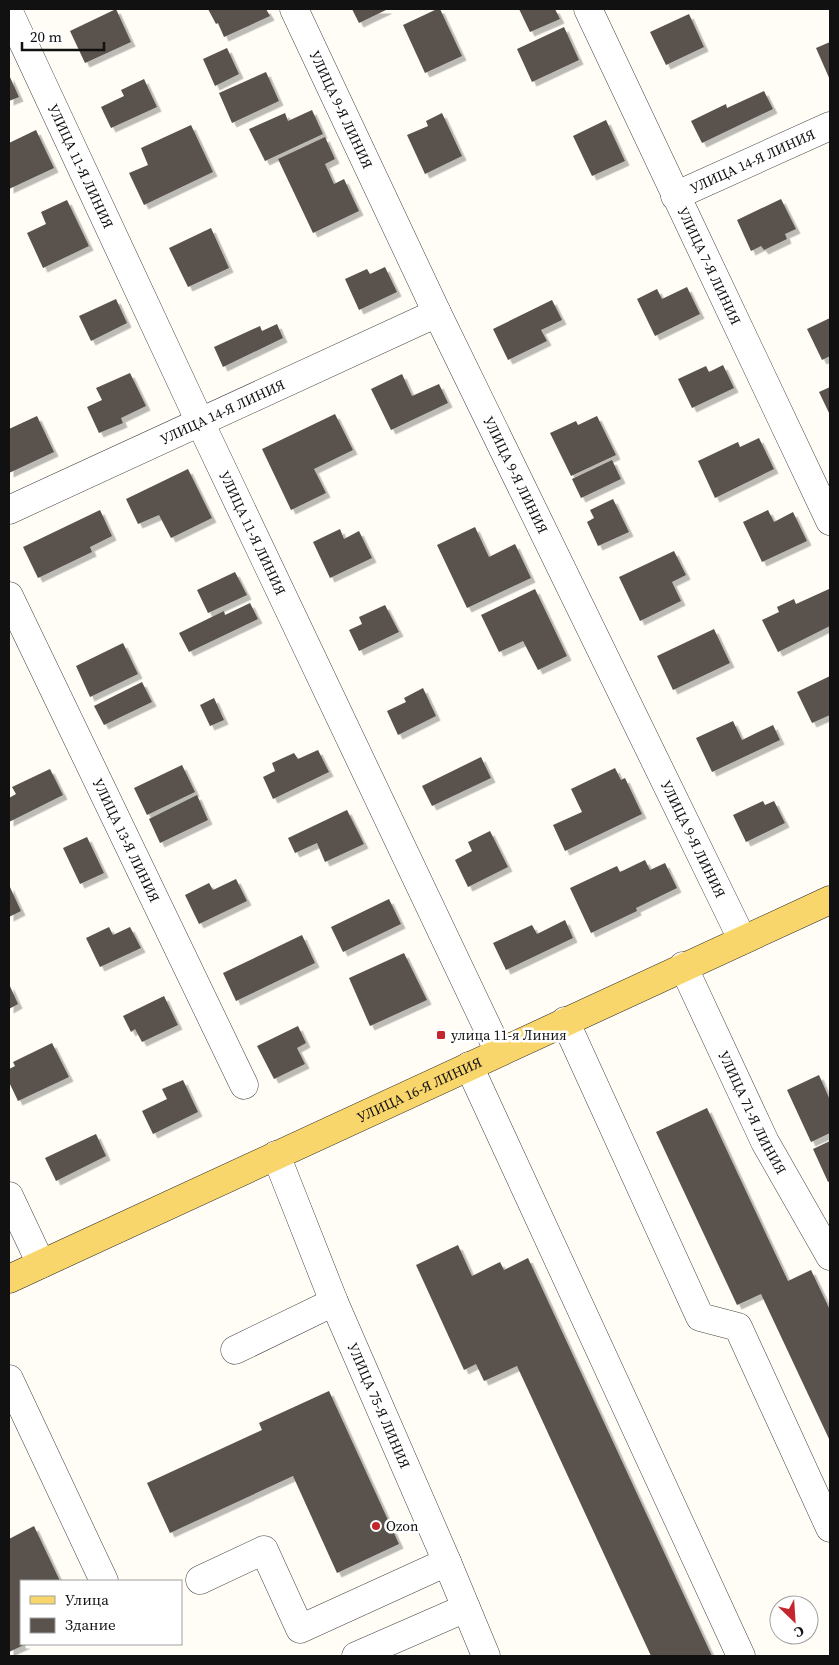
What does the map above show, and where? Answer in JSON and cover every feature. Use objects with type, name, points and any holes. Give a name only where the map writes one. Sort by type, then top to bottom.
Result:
[{"type":"main road","name":"УЛИЦА 16-Я ЛИНИЯ","points":[[9,1279],[683,966],[830,900]]},
{"type":"street","name":"УЛИЦА 9-Я ЛИНИЯ","points":[[294,9],[436,313],[742,939]]},
{"type":"street","name":"УЛИЦА 7-Я ЛИНИЯ","points":[[588,9],[830,521]]},
{"type":"street","name":"УЛИЦА 11-Я ЛИНИЯ","points":[[9,12],[200,422],[499,1052]]},
{"type":"street","name":"УЛИЦА 14-Я ЛИНИЯ","points":[[675,196],[830,126]]},
{"type":"street","name":"УЛИЦА 14-Я ЛИНИЯ","points":[[9,510],[436,313]]},
{"type":"street","name":"УЛИЦА 13-Я ЛИНИЯ","points":[[9,596],[244,1086]]},
{"type":"street","name":"УЛИЦА 71-Я ЛИНИЯ","points":[[683,966],[765,1142],[830,1256]]},
{"type":"street","points":[[565,1021],[700,1317],[738,1327],[830,1528]]},
{"type":"street","points":[[469,1066],[741,1656]]},
{"type":"street","name":"УЛИЦА 75-Я ЛИНИЯ","points":[[276,1155],[334,1302],[486,1656]]},
{"type":"street","points":[[9,1196],[41,1264]]},
{"type":"street","points":[[235,1350],[334,1302]]},
{"type":"street","points":[[9,1379],[104,1580]]},
{"type":"street","points":[[200,1580],[264,1550],[300,1629],[447,1562]]},
{"type":"street","points":[[356,1656],[466,1608]]},
{"type":"building","points":[[116,9],[131,42],[85,63],[70,31]]},
{"type":"building","points":[[208,9],[266,9],[270,16],[224,37],[218,23],[216,24]]},
{"type":"building","points":[[352,9],[388,9],[359,23]]},
{"type":"building","points":[[440,9],[462,56],[425,73],[403,25]]},
{"type":"building","points":[[519,9],[555,9],[560,19],[530,32]]},
{"type":"building","points":[[689,14],[704,47],[666,65],[650,32]]},
{"type":"building","points":[[564,27],[579,60],[532,82],[517,49]]},
{"type":"building","points":[[830,42],[830,80],[816,48]]},
{"type":"building","points":[[227,48],[239,74],[215,86],[203,59]]},
{"type":"building","points":[[266,72],[279,101],[232,123],[219,93]]},
{"type":"building","points":[[9,75],[19,97],[9,101]]},
{"type":"building","points":[[144,79],[157,107],[111,128],[101,107],[124,96],[121,90]]},
{"type":"building","points":[[764,91],[773,109],[702,143],[691,121],[726,104],[727,108]]},
{"type":"building","points":[[312,110],[323,134],[265,161],[249,129],[285,113],[288,121]]},
{"type":"building","points":[[442,113],[462,156],[425,174],[407,135],[428,126],[426,121]]},
{"type":"building","points":[[606,120],[625,161],[592,176],[573,136]]},
{"type":"building","points":[[191,125],[213,172],[144,205],[129,173],[148,165],[141,148]]},
{"type":"building","points":[[36,130],[54,168],[9,189],[9,143]]},
{"type":"building","points":[[325,137],[335,159],[325,164],[334,184],[344,179],[359,211],[313,233],[278,159]]},
{"type":"building","points":[[781,199],[796,229],[785,234],[787,239],[764,250],[761,246],[751,251],[737,220]]},
{"type":"building","points":[[67,200],[89,246],[43,268],[27,233],[46,224],[41,212]]},
{"type":"building","points":[[211,228],[229,268],[188,287],[169,248]]},
{"type":"building","points":[[385,267],[397,292],[359,310],[345,279],[367,269],[370,274]]},
{"type":"building","points":[[687,287],[700,314],[655,336],[637,299],[657,289],[662,299]]},
{"type":"building","points":[[116,299],[127,323],[91,341],[79,316]]},
{"type":"building","points":[[552,300],[562,320],[541,330],[547,341],[508,360],[493,329]]},
{"type":"building","points":[[830,318],[830,356],[822,360],[807,329]]},
{"type":"building","points":[[277,324],[283,338],[223,367],[214,347],[260,326],[262,331]]},
{"type":"building","points":[[723,365],[734,388],[692,408],[678,379],[706,366],[709,372]]},
{"type":"building","points":[[130,373],[146,406],[121,418],[123,423],[99,433],[87,407],[102,400],[96,388]]},
{"type":"building","points":[[402,374],[412,396],[439,384],[448,403],[391,430],[371,389]]},
{"type":"building","points":[[830,387],[830,415],[819,392]]},
{"type":"building","points":[[335,414],[353,450],[314,469],[326,493],[291,510],[262,449]]},
{"type":"building","points":[[37,416],[54,452],[9,473],[9,429]]},
{"type":"building","points":[[597,416],[616,455],[571,476],[550,433],[576,421],[578,425]]},
{"type":"building","points":[[759,438],[774,469],[715,498],[698,461],[738,442],[740,447]]},
{"type":"building","points":[[612,460],[621,479],[581,498],[572,479]]},
{"type":"building","points":[[188,469],[212,518],[171,538],[159,515],[138,524],[126,499]]},
{"type":"building","points":[[613,499],[629,532],[598,546],[587,522],[594,518],[590,510]]},
{"type":"building","points":[[100,510],[112,536],[90,547],[92,552],[38,578],[23,547]]},
{"type":"building","points":[[768,510],[774,522],[793,512],[807,541],[762,562],[743,522]]},
{"type":"building","points":[[475,527],[489,557],[515,544],[531,578],[467,608],[437,545]]},
{"type":"building","points":[[340,529],[344,539],[359,531],[372,558],[330,578],[313,542]]},
{"type":"building","points":[[674,551],[686,575],[672,582],[681,601],[640,621],[619,577]]},
{"type":"building","points":[[235,572],[247,595],[208,613],[197,590]]},
{"type":"building","points":[[535,589],[567,656],[538,670],[523,641],[499,652],[481,615]]},
{"type":"building","points":[[829,589],[830,626],[778,652],[762,620],[779,612],[777,607],[794,599],[796,604]]},
{"type":"building","points":[[250,603],[258,619],[189,652],[179,633],[224,611],[225,615]]},
{"type":"building","points":[[385,605],[399,632],[359,651],[349,630],[362,624],[359,617]]},
{"type":"building","points":[[714,629],[730,663],[673,690],[657,656]]},
{"type":"building","points":[[123,643],[138,674],[90,697],[76,666]]},
{"type":"building","points":[[830,676],[830,715],[812,723],[797,692]]},
{"type":"building","points":[[142,682],[152,702],[104,725],[94,706]]},
{"type":"building","points":[[423,688],[436,716],[398,735],[387,711],[406,702],[404,698]]},
{"type":"building","points":[[214,698],[224,720],[210,726],[200,705]]},
{"type":"building","points":[[733,721],[742,740],[773,725],[780,740],[712,772],[696,738]]},
{"type":"building","points":[[318,750],[329,772],[273,799],[263,777],[275,771],[272,763],[294,753],[298,759]]},
{"type":"building","points":[[481,757],[491,778],[432,806],[422,786]]},
{"type":"building","points":[[182,765],[195,792],[147,815],[134,788]]},
{"type":"building","points":[[615,768],[621,780],[625,778],[642,814],[565,851],[553,825],[582,812],[571,789]]},
{"type":"building","points":[[50,769],[63,795],[9,822],[9,798],[16,794],[12,787]]},
{"type":"building","points":[[197,795],[208,820],[160,843],[149,819]]},
{"type":"building","points":[[763,801],[765,805],[774,801],[785,823],[746,842],[733,815]]},
{"type":"building","points":[[347,810],[364,844],[325,862],[317,843],[295,853],[288,838]]},
{"type":"building","points":[[490,831],[508,867],[468,887],[455,860],[472,851],[468,842]]},
{"type":"building","points":[[87,837],[104,873],[80,884],[63,848]]},
{"type":"building","points":[[645,860],[650,870],[665,863],[677,888],[636,908],[637,911],[591,933],[570,888],[617,866],[620,872]]},
{"type":"building","points":[[236,879],[247,901],[199,924],[185,895],[209,883],[213,890]]},
{"type":"building","points":[[9,885],[21,911],[9,917]]},
{"type":"building","points":[[389,899],[401,924],[343,952],[331,927]]},
{"type":"building","points":[[565,920],[573,938],[506,970],[493,943],[532,925],[537,934]]},
{"type":"building","points":[[109,927],[113,935],[130,927],[141,948],[100,967],[86,938]]},
{"type":"building","points":[[302,935],[315,963],[236,1001],[223,973]]},
{"type":"building","points":[[404,953],[427,1000],[370,1026],[349,978]]},
{"type":"building","points":[[9,984],[18,1004],[9,1009]]},
{"type":"building","points":[[164,996],[178,1025],[142,1042],[135,1029],[131,1032],[123,1016]]},
{"type":"building","points":[[298,1026],[306,1043],[297,1048],[305,1064],[274,1079],[257,1046]]},
{"type":"building","points":[[52,1043],[69,1077],[18,1101],[9,1082],[9,1069],[15,1066],[13,1062]]},
{"type":"building","points":[[819,1075],[830,1100],[830,1133],[811,1142],[787,1090]]},
{"type":"building","points":[[183,1080],[198,1112],[153,1134],[142,1111],[167,1099],[162,1089]]},
{"type":"building","points":[[707,1108],[788,1281],[811,1270],[830,1310],[830,1441],[761,1294],[737,1305],[656,1132]]},
{"type":"building","points":[[96,1134],[106,1156],[56,1181],[45,1158]]},
{"type":"building","points":[[830,1141],[830,1181],[828,1182],[813,1149]]},
{"type":"building","points":[[458,1245],[472,1276],[500,1262],[504,1270],[528,1258],[712,1656],[651,1656],[517,1366],[484,1381],[476,1364],[464,1370],[416,1265]]},
{"type":"building","points":[[329,1391],[399,1544],[337,1573],[293,1476],[170,1533],[147,1483],[262,1430],[259,1423]]},
{"type":"building","points":[[34,1526],[60,1580],[20,1580],[20,1645],[24,1645],[9,1652],[9,1539]]},
{"type":"place","name":"улица 11-я Линия","points":[[441,1035]]},
{"type":"place","name":"Ozon","points":[[376,1526]]}]
